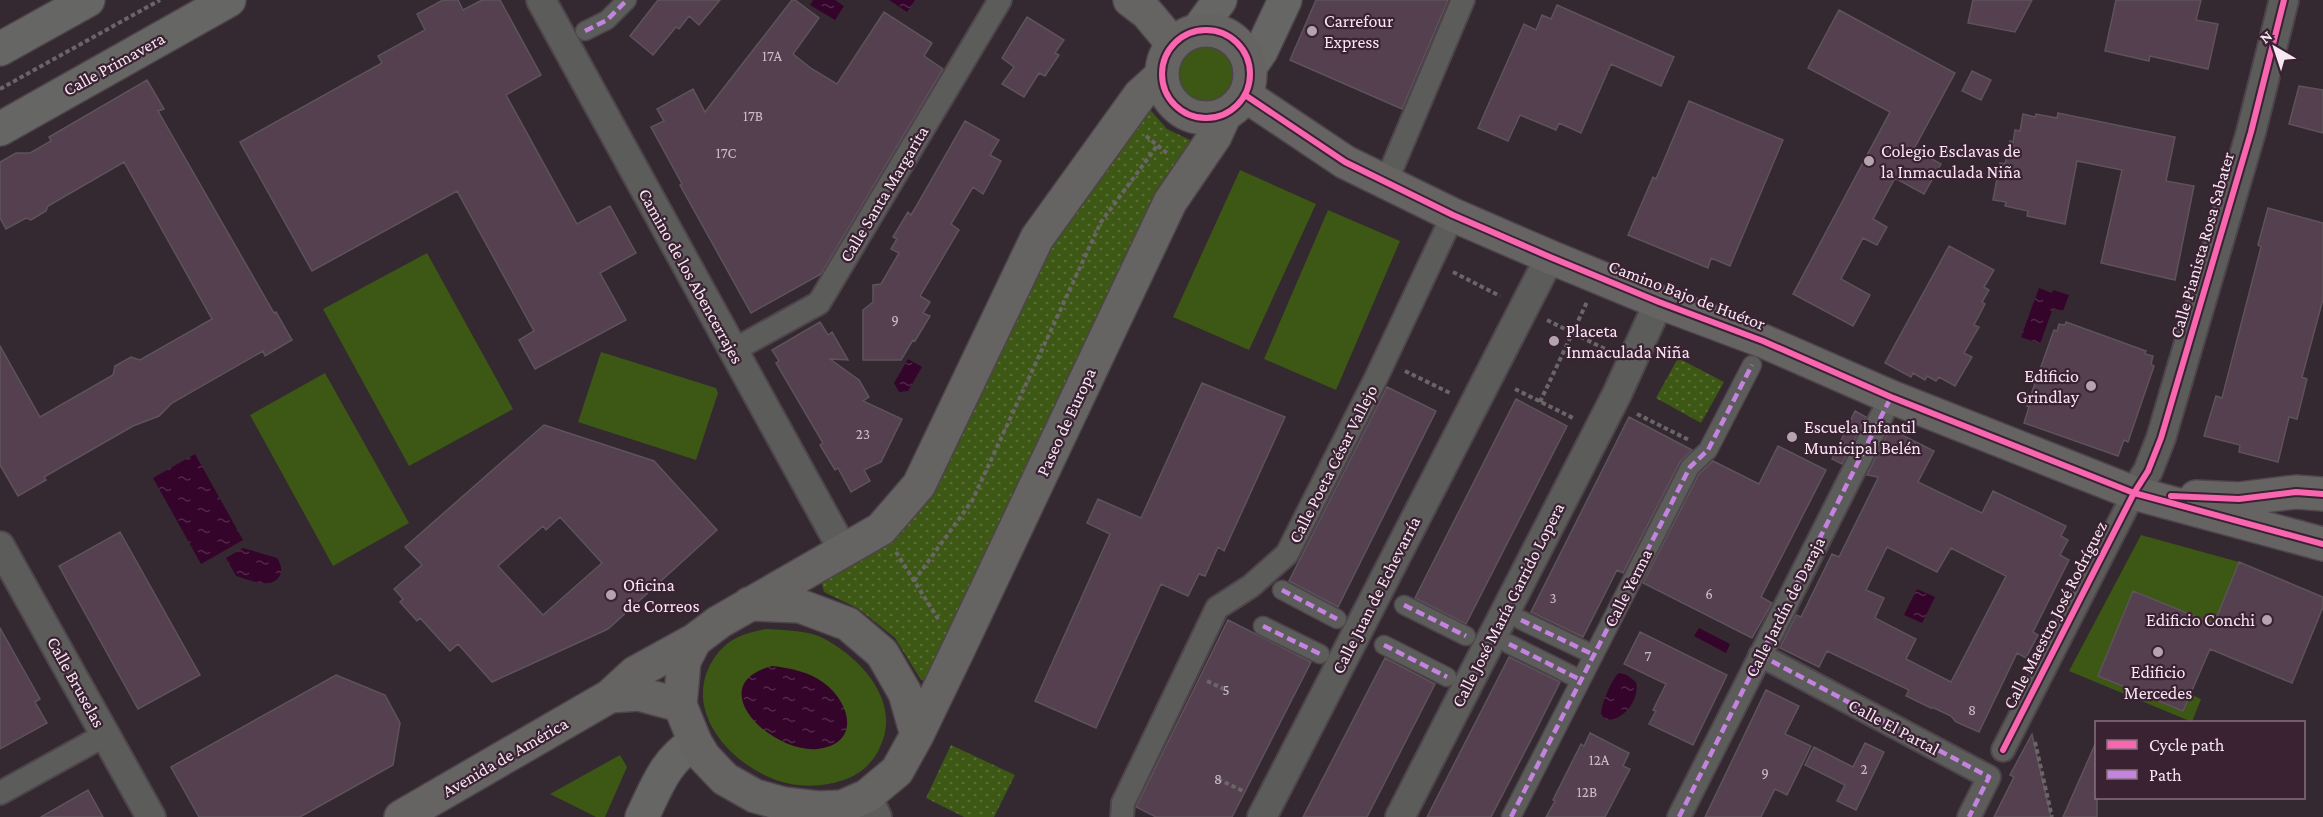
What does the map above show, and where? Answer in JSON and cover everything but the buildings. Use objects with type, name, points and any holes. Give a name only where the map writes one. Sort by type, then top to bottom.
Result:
[{"type":"main road","points":[[0,49],[88,0]]},
{"type":"main road","name":"Calle Primavera","points":[[0,129],[229,0]]},
{"type":"main road","points":[[1130,0],[1186,37],[1216,31],[1232,38],[1244,51],[1240,92]]},
{"type":"main road","points":[[1220,0],[1163,63],[1162,75],[1166,94],[1178,109],[1196,117],[1206,118],[1240,92],[1285,0]]},
{"type":"main road","points":[[749,604],[881,529],[919,485],[1037,238],[1140,95],[1162,75]]},
{"type":"main road","name":"Camino Bajo de Huétor","points":[[1240,92],[1314,144],[1345,162],[1550,257],[1659,302],[1764,341],[1891,397],[2134,493],[2323,544]]},
{"type":"main road","name":"Paseo de Europa","points":[[680,705],[694,742],[704,757],[725,779],[755,796],[784,804],[818,808],[872,807],[897,771],[917,735],[1170,202],[1215,136],[1240,92]]},
{"type":"main road","name":"Camino Bajo de Huétor","points":[[2134,493],[2239,498],[2296,492],[2323,495]]},
{"type":"main road","points":[[749,604],[800,606],[848,624],[882,653],[905,693],[917,735]]},
{"type":"main road","name":"Avenida de América","points":[[401,817],[610,696],[635,673],[695,640],[749,604]]},
{"type":"main road","points":[[680,705],[684,661],[695,640]]},
{"type":"main road","name":"Avenida de América","points":[[610,696],[639,694],[680,705]]},
{"type":"main road","points":[[642,817],[663,771],[679,752],[694,742]]},
{"type":"street","name":"Camino de los Abencerrajes","points":[[541,0],[843,550]]},
{"type":"street","points":[[585,31],[607,20],[627,0]]},
{"type":"street","name":"Calle Santa Margarita","points":[[732,351],[819,303],[1000,0]]},
{"type":"street","points":[[1386,182],[1463,0]]},
{"type":"street","name":"Calle Pianista Rosa Sabater","points":[[2134,493],[2148,471],[2161,438],[2251,132],[2284,0]]},
{"type":"street","name":"Calle Poeta César Vallejo","points":[[1122,817],[1122,802],[1217,608],[1251,586],[1287,554],[1376,378],[1453,214]]},
{"type":"street","name":"Calle Juan de Echevarría","points":[[1256,806],[1491,372],[1550,257]]},
{"type":"street","points":[[1622,401],[1659,302]]},
{"type":"street","name":"Calle Yerma","points":[[1511,817],[1689,467],[1708,450],[1752,365]]},
{"type":"street","name":"Calle Jardín de Daraja","points":[[1679,817],[1891,397]]},
{"type":"street","name":"Calle José María Garrido Lopera","points":[[1400,817],[1622,401]]},
{"type":"street","name":"Calle Maestro José Rodríguez","points":[[2003,750],[2134,493]]},
{"type":"street","name":"Calle Bruselas","points":[[1,551],[151,817]]},
{"type":"street","points":[[1282,590],[1337,619]]},
{"type":"street","points":[[1404,605],[1466,636]]},
{"type":"street","points":[[1521,620],[1594,655]]},
{"type":"street","points":[[1263,626],[1320,654]]},
{"type":"street","points":[[1509,644],[1581,680]]},
{"type":"street","points":[[1384,645],[1447,676]]},
{"type":"street","name":"Calle El Partal","points":[[1760,655],[1989,777],[1969,817]]},
{"type":"street","points":[[0,793],[105,735]]},
{"type":"path","points":[[0,89],[160,0]]},
{"type":"path","points":[[1140,132],[1174,159]]},
{"type":"path","points":[[914,581],[972,501],[1101,222],[1158,146]]},
{"type":"path","points":[[1453,271],[1500,297]]},
{"type":"path","points":[[1540,402],[1590,296]]},
{"type":"path","points":[[1544,319],[1611,352]]},
{"type":"path","points":[[1402,369],[1451,393]]},
{"type":"path","points":[[1515,389],[1576,420]]},
{"type":"path","points":[[1622,401],[1708,450]]},
{"type":"path","points":[[893,547],[945,630]]},
{"type":"path","points":[[2034,737],[2052,817]]},
{"type":"path","points":[[1218,779],[1256,806]]},
{"type":"green space","points":[[1201,47],[1211,47],[1221,51],[1229,59],[1233,74],[1229,89],[1221,97],[1211,101],[1201,101],[1191,97],[1183,89],[1179,79],[1179,69],[1183,59],[1191,51]]},
{"type":"green space","points":[[1145,104],[1167,129],[1190,140],[1182,165],[931,682],[921,680],[895,638],[859,609],[824,592],[821,581],[878,546],[1047,247]]},
{"type":"green space","points":[[1240,170],[1316,204],[1249,350],[1173,317]]},
{"type":"green space","points":[[1328,210],[1400,241],[1336,390],[1264,359]]},
{"type":"green space","points":[[427,253],[513,409],[409,466],[323,309]]},
{"type":"green space","points":[[601,352],[716,388],[718,393],[696,460],[578,422]]},
{"type":"green space","points":[[1678,358],[1724,382],[1701,423],[1656,398]]},
{"type":"green space","points":[[325,373],[409,523],[333,566],[250,415]]},
{"type":"green space","points":[[2141,535],[2239,562],[2214,624],[2133,591],[2098,676],[2183,711],[2190,694],[2201,699],[2192,721],[2069,671]]},
{"type":"green space","points":[[765,629],[802,632],[823,638],[851,657],[874,683],[882,698],[886,714],[885,730],[875,757],[859,773],[841,781],[826,784],[810,786],[786,783],[768,777],[750,767],[720,739],[710,722],[704,704],[704,685],[710,665],[732,640]]},
{"type":"green space","points":[[951,745],[1015,775],[994,817],[964,817],[926,798]]},
{"type":"green space","points":[[620,755],[627,767],[605,817],[596,817],[550,794]]},
{"type":"water","points":[[813,0],[835,0],[844,6],[835,20],[810,5]]},
{"type":"water","points":[[889,0],[915,0],[907,12]]},
{"type":"water","points":[[2039,288],[2052,293],[2053,290],[2069,295],[2063,311],[2053,308],[2040,344],[2021,337]]},
{"type":"water","points":[[908,359],[922,367],[908,391],[899,392],[894,383]]},
{"type":"water","points":[[195,454],[243,540],[201,564],[153,478]]},
{"type":"water","points":[[243,548],[277,558],[281,568],[279,577],[270,583],[264,583],[236,576],[226,558]]},
{"type":"water","points":[[1917,589],[1935,597],[1922,623],[1904,615]]},
{"type":"water","points":[[1699,628],[1730,644],[1726,653],[1694,636]]},
{"type":"water","points":[[772,666],[806,673],[833,691],[845,711],[847,722],[846,731],[840,739],[831,746],[817,749],[799,747],[763,730],[750,716],[743,702],[742,688],[752,675]]},
{"type":"water","points":[[1619,673],[1627,675],[1636,682],[1636,695],[1624,713],[1619,717],[1606,720],[1601,714],[1603,704],[1610,686]]},
{"type":"marked path","points":[[585,31],[607,20],[627,0]]},
{"type":"marked path","points":[[1511,817],[1690,467],[1708,450],[1752,365]]},
{"type":"marked path","points":[[1679,817],[1891,397]]},
{"type":"marked path","points":[[1282,590],[1337,619]]},
{"type":"marked path","points":[[1404,605],[1466,636]]},
{"type":"marked path","points":[[1521,620],[1594,655]]},
{"type":"marked path","points":[[1263,626],[1320,654]]},
{"type":"marked path","points":[[1509,644],[1581,680]]},
{"type":"marked path","points":[[1384,645],[1447,677]]},
{"type":"marked path","points":[[1760,655],[1989,777],[1969,817]]},
{"type":"cycle path","points":[[2003,750],[2134,493],[2148,471],[2161,438],[2251,132],[2284,0]]},
{"type":"cycle path","points":[[1206,30],[1231,37],[1243,49],[1250,74],[1243,99],[1231,111],[1206,118],[1181,111],[1169,99],[1162,74],[1169,49],[1181,37],[1206,30]]},
{"type":"cycle path","points":[[1245,95],[1345,162],[1453,215],[1550,257],[1659,302],[1763,341],[1891,397],[2134,493],[2323,544]]},
{"type":"cycle path","points":[[2171,496],[2239,499],[2296,492],[2323,494]]},
{"type":"place","name":"Carrefour Express","points":[[1312,31]]},
{"type":"place","name":"Colegio Esclavas de la Inmaculada Niña","points":[[1869,161]]},
{"type":"place","name":"Placeta Inmaculada Niña","points":[[1554,341]]},
{"type":"place","name":"Edificio Grindlay","points":[[2091,386]]},
{"type":"place","name":"Escuela Infantil Municipal Belén","points":[[1792,437]]},
{"type":"place","name":"Oficina de Correos","points":[[611,595]]},
{"type":"place","name":"Edificio Conchi","points":[[2267,620]]},
{"type":"place","name":"Edificio Mercedes","points":[[2158,652]]}]
